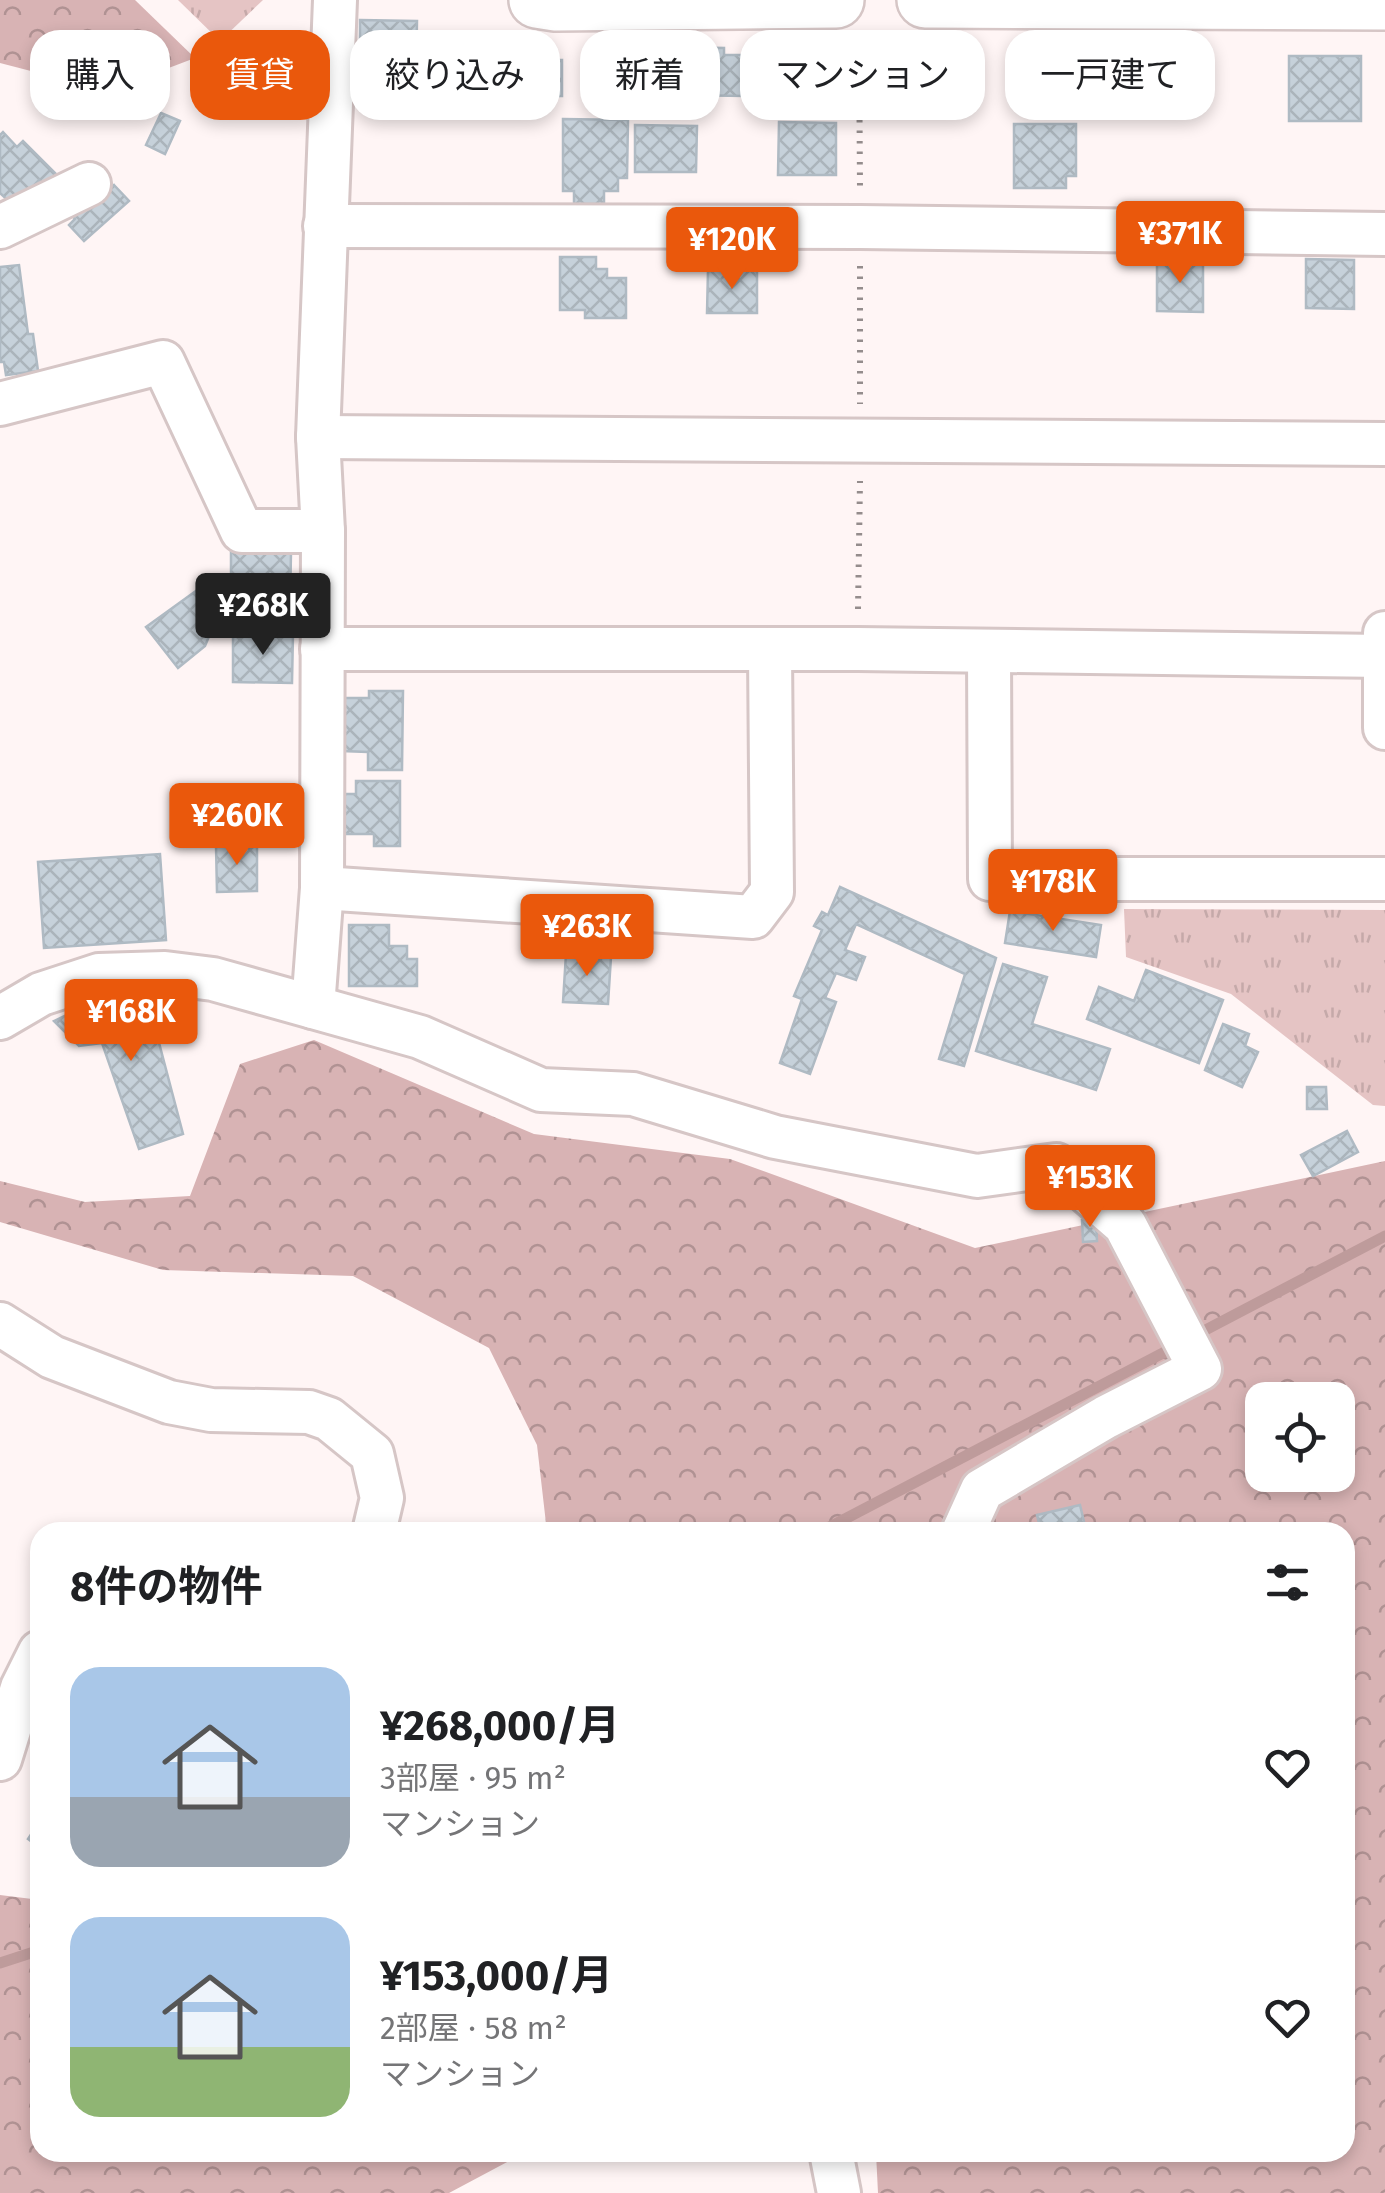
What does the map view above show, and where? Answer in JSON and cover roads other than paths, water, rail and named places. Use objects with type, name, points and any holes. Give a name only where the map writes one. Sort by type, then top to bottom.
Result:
[{"type":"street","points":[[313,1007],[322,888],[323,531],[318,437],[335,0]]},
{"type":"street","points":[[537,0],[848,10]]},
{"type":"street","points":[[925,0],[1385,2]]},
{"type":"street","points":[[0,228],[89,184]]},
{"type":"street","points":[[325,226],[860,227],[1385,234]]},
{"type":"street","points":[[0,404],[163,362],[242,531],[323,531]]},
{"type":"street","points":[[318,437],[1385,444]]},
{"type":"street","points":[[1385,633],[1385,728]]},
{"type":"street","points":[[322,650],[858,650],[1385,656]]},
{"type":"street","points":[[322,888],[753,917],[772,892],[770,651]]},
{"type":"street","points":[[989,653],[990,879],[1385,879]]},
{"type":"street","points":[[0,1018],[41,994],[98,976],[134,972],[213,979],[420,1036],[541,1090],[633,1094],[775,1137],[977,1176],[1056,1165],[1125,1225],[1200,1369],[1106,1417],[982,1490],[968,1522]]},
{"type":"street","points":[[0,1324],[52,1358],[170,1402],[210,1410],[309,1412],[329,1418],[372,1454],[382,1498],[376,1522]]},
{"type":"street","points":[[0,1759],[30,1672]]},
{"type":"street","points":[[833,2162],[839,2193]]},
{"type":"waterway","points":[[1194,1336],[1385,1236]]},
{"type":"waterway","points":[[839,1522],[1178,1345]]},
{"type":"waterway","points":[[0,1963],[30,1953]]}]
